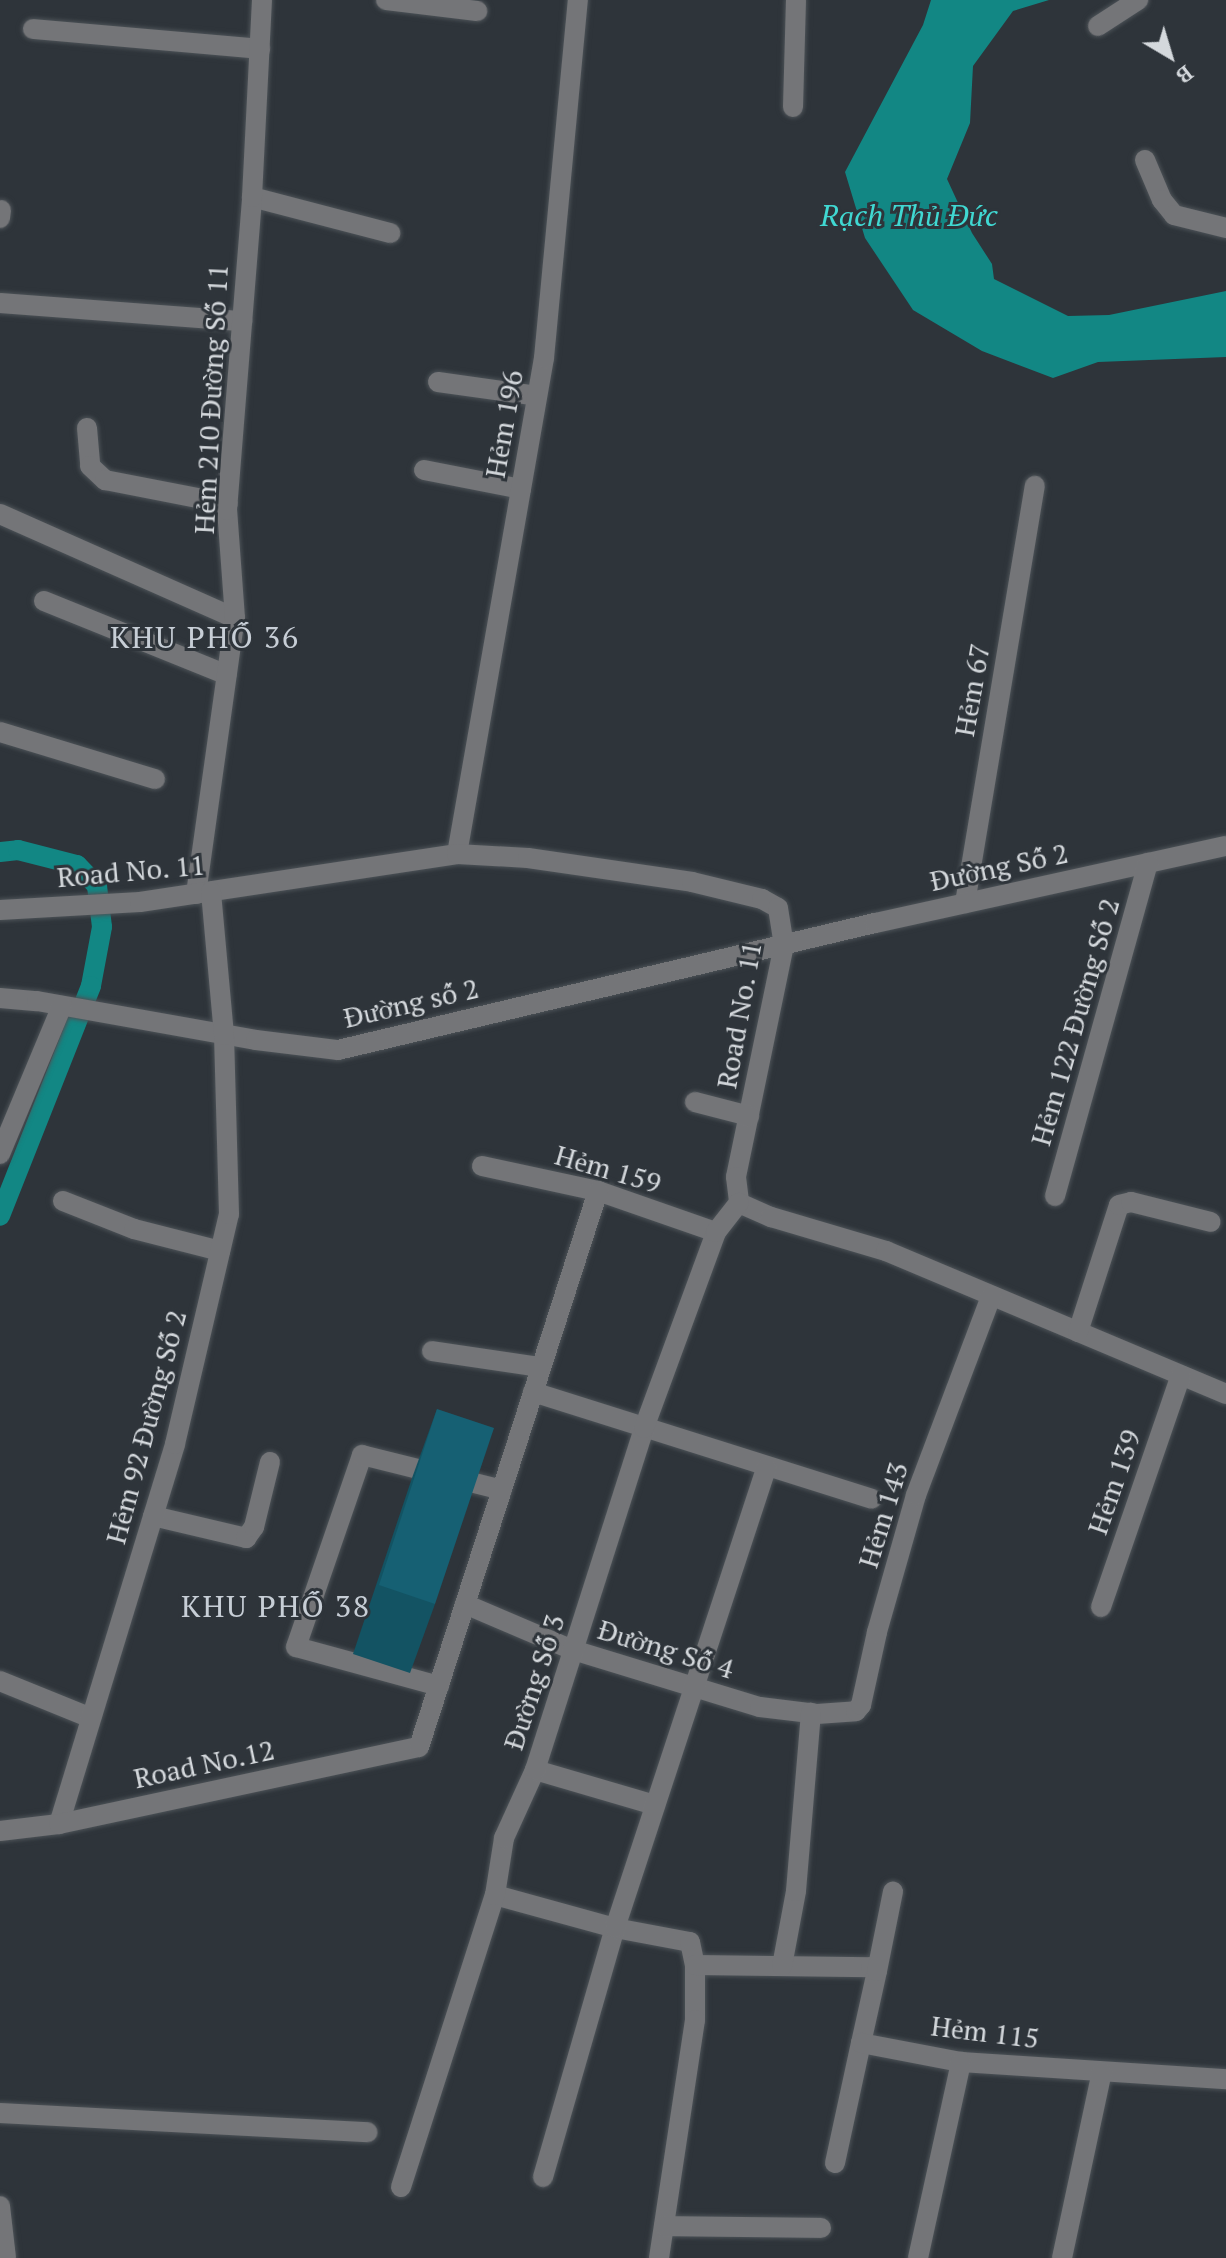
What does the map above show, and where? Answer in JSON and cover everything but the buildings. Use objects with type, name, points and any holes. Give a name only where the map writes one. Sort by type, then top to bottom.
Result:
[{"type":"street","name":"Hẻm 210 Đường Số 11","points":[[224,1035],[204,893],[235,618],[228,504],[252,197],[262,0]]},
{"type":"street","points":[[386,0],[477,11]]},
{"type":"street","name":"Hẻm 196","points":[[457,854],[544,358],[578,0]]},
{"type":"street","points":[[793,107],[796,0]]},
{"type":"street","points":[[1098,26],[1138,0]]},
{"type":"street","points":[[33,29],[260,49]]},
{"type":"street","points":[[1145,160],[1162,200],[1174,215],[1226,228]]},
{"type":"street","points":[[252,197],[390,233]]},
{"type":"street","points":[[0,218],[1,210]]},
{"type":"street","points":[[0,303],[242,321]]},
{"type":"street","points":[[438,382],[537,396]]},
{"type":"street","points":[[87,428],[90,466],[105,480],[228,504]]},
{"type":"street","points":[[424,470],[521,489]]},
{"type":"street","name":"Hẻm 67","points":[[965,903],[1035,486]]},
{"type":"street","points":[[0,514],[235,618]]},
{"type":"street","points":[[44,601],[227,675]]},
{"type":"street","points":[[0,732],[155,779]]},
{"type":"street","name":"Đường Số 2","points":[[784,945],[1226,846]]},
{"type":"street","name":"Road No. 11","points":[[0,910],[128,902],[204,893],[457,854],[528,858],[692,882],[762,899],[778,908],[784,945],[736,1177],[739,1203]]},
{"type":"street","name":"Hẻm 122 Đường Số 2","points":[[1055,1196],[1148,863]]},
{"type":"street","name":"Đường số 2","points":[[0,998],[224,1035],[338,1050],[784,945]]},
{"type":"street","points":[[0,1154],[6,1124],[62,1006]]},
{"type":"street","name":"Hẻm 92 Đường Số 2","points":[[59,1824],[175,1444],[229,1214],[224,1035]]},
{"type":"street","points":[[695,1102],[749,1116]]},
{"type":"street","name":"Hẻm 159","points":[[482,1166],[598,1191],[716,1232]]},
{"type":"street","points":[[502,1490],[362,1455],[296,1647],[439,1686],[502,1490],[541,1367],[598,1191]]},
{"type":"street","points":[[63,1201],[134,1229],[220,1251]]},
{"type":"street","points":[[1078,1332],[1119,1205],[1131,1202],[1211,1222]]},
{"type":"street","points":[[739,1203],[771,1217],[886,1251],[1226,1394]]},
{"type":"street","name":"Đường Số 3","points":[[401,2187],[495,1895],[504,1838],[535,1770],[644,1428],[716,1232],[739,1203]]},
{"type":"street","name":"Hẻm 143","points":[[811,1713],[851,1712],[861,1705],[877,1632],[916,1495],[991,1296]]},
{"type":"street","points":[[432,1351],[541,1367]]},
{"type":"street","name":"Hẻm 139","points":[[1101,1607],[1181,1375]]},
{"type":"street","points":[[533,1392],[872,1499]]},
{"type":"street","points":[[153,1516],[246,1538],[254,1527],[270,1462]]},
{"type":"street","points":[[543,2177],[615,1928],[767,1467]]},
{"type":"street","name":"Đường Số 4","points":[[465,1604],[573,1650],[760,1707],[811,1713]]},
{"type":"street","points":[[0,1681],[91,1718]]},
{"type":"street","name":"Road No.12","points":[[0,1831],[59,1824],[419,1747],[439,1686]]},
{"type":"street","points":[[782,1966],[796,1891],[811,1713]]},
{"type":"street","points":[[535,1770],[655,1805]]},
{"type":"street","points":[[835,2163],[893,1892]]},
{"type":"street","points":[[495,1895],[615,1928],[690,1942],[695,1965],[695,2020],[659,2258]]},
{"type":"street","points":[[695,1965],[864,1966],[877,1971]]},
{"type":"street","name":"Hẻm 115","points":[[861,2043],[961,2062],[1226,2079]]},
{"type":"street","points":[[918,2258],[961,2062]]},
{"type":"street","points":[[1062,2258],[1102,2072]]},
{"type":"street","points":[[0,2113],[368,2132]]},
{"type":"street","points":[[0,2206],[3,2248]]},
{"type":"street","points":[[664,2226],[821,2228]]},
{"type":"water","name":"Rạch Thủ Đức","points":[[931,0],[1049,0],[1013,11],[973,66],[970,123],[947,179],[972,233],[992,264],[994,279],[1068,316],[1109,315],[1226,291],[1226,357],[1098,362],[1053,378],[982,351],[913,310],[865,238],[845,172],[923,25]]},
{"type":"waterway","points":[[0,852],[18,850],[77,865],[97,886],[102,927],[91,986],[0,1216]]},
{"type":"district","name":"KHU PHỐ 36","points":[[205,637]]},
{"type":"district","name":"KHU PHỐ 38","points":[[276,1606]]}]
